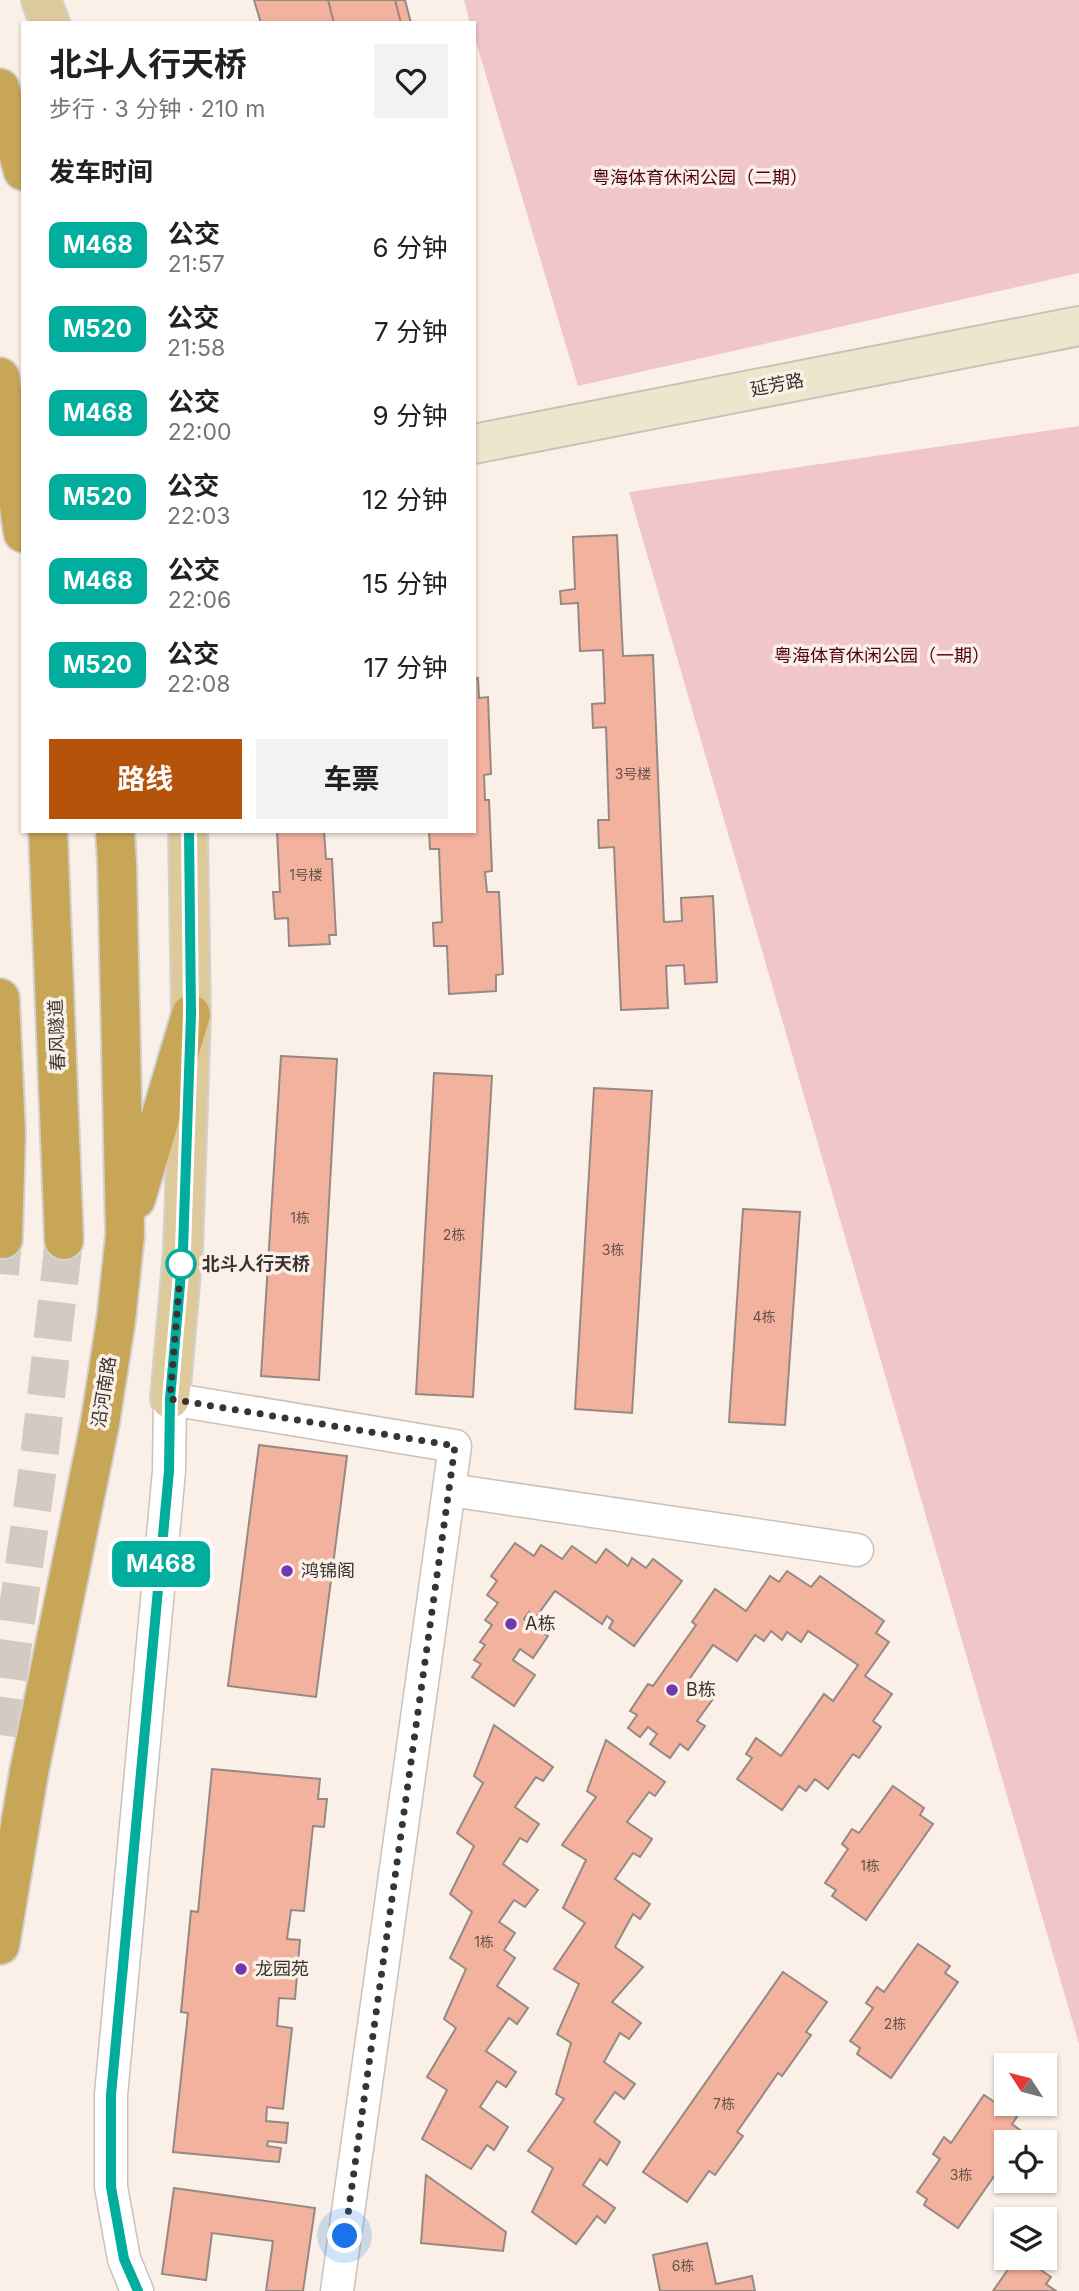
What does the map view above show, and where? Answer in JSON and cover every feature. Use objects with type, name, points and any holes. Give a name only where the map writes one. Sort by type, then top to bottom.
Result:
[{"type":"highway","points":[[0,88],[21,164]]},
{"type":"highway","points":[[0,377],[21,519]]},
{"type":"highway","name":"春风隧道","points":[[48,833],[64,1240]]},
{"type":"highway","name":"沿河南路","points":[[0,1945],[33,1747],[100,1423],[116,1320],[125,1235],[115,833]]},
{"type":"highway","points":[[0,998],[6,1133],[3,1239]]},
{"type":"highway","points":[[125,1235],[191,1014]]},
{"type":"main road","points":[[41,0],[49,21]]},
{"type":"main road","name":"延芳路","points":[[476,444],[1079,326]]},
{"type":"main road","points":[[170,1399],[183,1250],[191,1014],[188,833]]},
{"type":"street","points":[[138,2291],[124,2259],[111,2187],[111,2095],[169,1471],[170,1399],[455,1446],[337,2291]]},
{"type":"street","points":[[450,1490],[857,1550]]},
{"type":"green space","name":"粤海体育休闲公园（二期）","points":[[464,0],[1079,0],[1079,273],[578,386],[476,42],[476,21],[469,21]]},
{"type":"green space","name":"粤海体育休闲公园（一期）","points":[[1079,426],[1079,2044],[629,492]]},
{"type":"building","points":[[254,0],[405,0],[410,21],[260,21]]},
{"type":"building","points":[[328,0],[395,0],[400,21],[333,21]]},
{"type":"building","points":[[617,535],[623,656],[653,655],[664,922],[682,921],[681,898],[713,896],[717,982],[685,984],[684,965],[666,966],[668,1008],[621,1010],[614,847],[599,848],[598,820],[609,820],[606,727],[593,728],[592,704],[605,703],[603,650],[580,651],[578,603],[561,604],[560,591],[575,589],[573,537]]},
{"type":"building","points":[[476,678],[479,698],[488,697],[491,774],[484,775],[485,800],[489,800],[492,871],[485,872],[487,892],[499,892],[503,974],[496,975],[496,991],[449,994],[447,946],[434,946],[433,923],[442,922],[439,849],[430,849],[429,833],[476,833]]},
{"type":"building","points":[[277,833],[324,833],[326,859],[332,859],[336,935],[329,935],[330,944],[289,946],[288,918],[275,919],[273,892],[280,892]]},
{"type":"building","points":[[281,1056],[337,1059],[319,1380],[261,1376]]},
{"type":"building","points":[[434,1073],[492,1076],[473,1397],[416,1394]]},
{"type":"building","points":[[594,1088],[652,1091],[632,1413],[575,1409]]},
{"type":"building","points":[[743,1209],[800,1212],[785,1425],[729,1422]]},
{"type":"building","name":"鸿锦阁","points":[[259,1445],[347,1456],[316,1697],[228,1686]]},
{"type":"building","name":"A栋","points":[[515,1543],[534,1556],[541,1545],[562,1559],[572,1546],[596,1563],[606,1549],[628,1566],[632,1558],[646,1568],[653,1559],[682,1581],[634,1646],[609,1628],[613,1621],[607,1616],[602,1624],[555,1591],[536,1617],[529,1612],[524,1619],[548,1636],[533,1658],[520,1649],[513,1660],[535,1675],[514,1706],[472,1677],[481,1664],[474,1660],[485,1645],[480,1642],[492,1625],[485,1620],[498,1603],[487,1595],[497,1581],[491,1576]]},
{"type":"building","name":"B栋","points":[[787,1571],[811,1587],[820,1576],[884,1621],[876,1633],[889,1642],[865,1676],[892,1694],[873,1721],[881,1727],[859,1758],[853,1754],[828,1789],[815,1779],[806,1791],[799,1786],[782,1810],[737,1779],[752,1758],[746,1754],[756,1738],[781,1756],[824,1694],[833,1701],[858,1665],[808,1631],[801,1642],[787,1632],[782,1640],[771,1631],[764,1641],[755,1635],[737,1661],[713,1645],[688,1681],[713,1699],[697,1721],[705,1726],[688,1750],[680,1744],[670,1758],[650,1744],[657,1734],[648,1727],[640,1737],[628,1728],[637,1715],[630,1711],[648,1684],[653,1686],[696,1625],[692,1622],[715,1589],[746,1611],[770,1576],[779,1582]]},
{"type":"building","points":[[494,1725],[553,1767],[543,1781],[536,1777],[515,1807],[539,1824],[527,1842],[520,1838],[503,1864],[538,1890],[525,1907],[514,1900],[499,1922],[515,1933],[504,1950],[515,1958],[497,1986],[528,2008],[517,2024],[509,2018],[486,2051],[516,2072],[506,2087],[497,2081],[480,2107],[508,2127],[494,2150],[487,2145],[471,2169],[422,2139],[447,2090],[427,2077],[456,2028],[444,2019],[466,1969],[450,1958],[472,1912],[450,1894],[474,1846],[457,1833],[483,1783],[474,1776]]},
{"type":"building","points":[[606,1740],[665,1782],[655,1796],[649,1792],[627,1822],[652,1839],[640,1857],[633,1853],[615,1879],[650,1904],[640,1919],[633,1914],[615,1947],[643,1967],[612,2002],[641,2023],[629,2039],[620,2033],[604,2062],[635,2084],[624,2099],[615,2092],[594,2122],[620,2142],[607,2165],[600,2159],[583,2185],[615,2208],[605,2223],[597,2216],[576,2244],[532,2212],[553,2168],[528,2151],[564,2099],[556,2094],[571,2043],[557,2034],[579,1984],[554,1969],[585,1923],[563,1908],[586,1860],[562,1845],[596,1797],[587,1791]]},
{"type":"building","name":"龙园苑","points":[[212,1769],[320,1779],[318,1799],[327,1799],[324,1827],[313,1826],[304,1911],[291,1910],[287,1939],[300,1940],[295,1999],[279,1998],[277,2026],[292,2028],[283,2109],[267,2107],[266,2121],[288,2123],[286,2143],[268,2141],[267,2146],[281,2148],[279,2162],[173,2152],[188,2013],[181,2012],[191,1911],[198,1912]]},
{"type":"building","points":[[893,1786],[924,1808],[920,1815],[933,1824],[866,1920],[832,1896],[836,1890],[825,1883],[848,1849],[842,1844],[852,1829],[859,1833]]},
{"type":"building","points":[[918,1944],[950,1966],[945,1973],[958,1982],[891,2078],[857,2054],[860,2048],[850,2041],[873,2008],[866,2003],[877,1987],[884,1992]]},
{"type":"building","points":[[783,1972],[827,2002],[806,2032],[811,2035],[782,2076],[778,2073],[737,2132],[743,2136],[715,2175],[709,2171],[687,2202],[643,2172]]},
{"type":"building","points":[[984,2095],[994,2102],[994,2116],[1017,2117],[1012,2124],[1020,2130],[994,2130],[994,2176],[958,2228],[924,2205],[927,2199],[917,2192],[940,2159],[933,2154],[944,2137],[951,2143]]},
{"type":"building","points":[[426,2175],[506,2232],[503,2251],[421,2243]]},
{"type":"building","points":[[174,2188],[315,2208],[303,2291],[266,2291],[273,2241],[212,2233],[206,2280],[162,2274]]},
{"type":"building","points":[[707,2243],[716,2284],[752,2276],[755,2291],[660,2291],[653,2255]]},
{"type":"building","points":[[1008,2270],[1041,2270],[1051,2277],[1046,2284],[1056,2291],[993,2291]]},
{"type":"tunnel","points":[[0,1274],[3,1239]]},
{"type":"tunnel","points":[[0,1735],[38,1467],[64,1240]]},
{"type":"bus line","name":"M468","points":[[138,2291],[124,2259],[111,2187],[111,2095],[169,1471],[170,1399],[183,1250],[191,1014],[189,833]]},
{"type":"place","name":"北斗人行天桥","points":[[181,1264]]},
{"type":"place","name":"鸿锦阁","points":[[287,1571]]},
{"type":"place","name":"A栋","points":[[511,1624]]},
{"type":"place","name":"B栋","points":[[672,1690]]},
{"type":"place","name":"龙园苑","points":[[241,1969]]},
{"type":"route","points":[[181,1264],[170,1399],[455,1446],[345,2236]]}]
